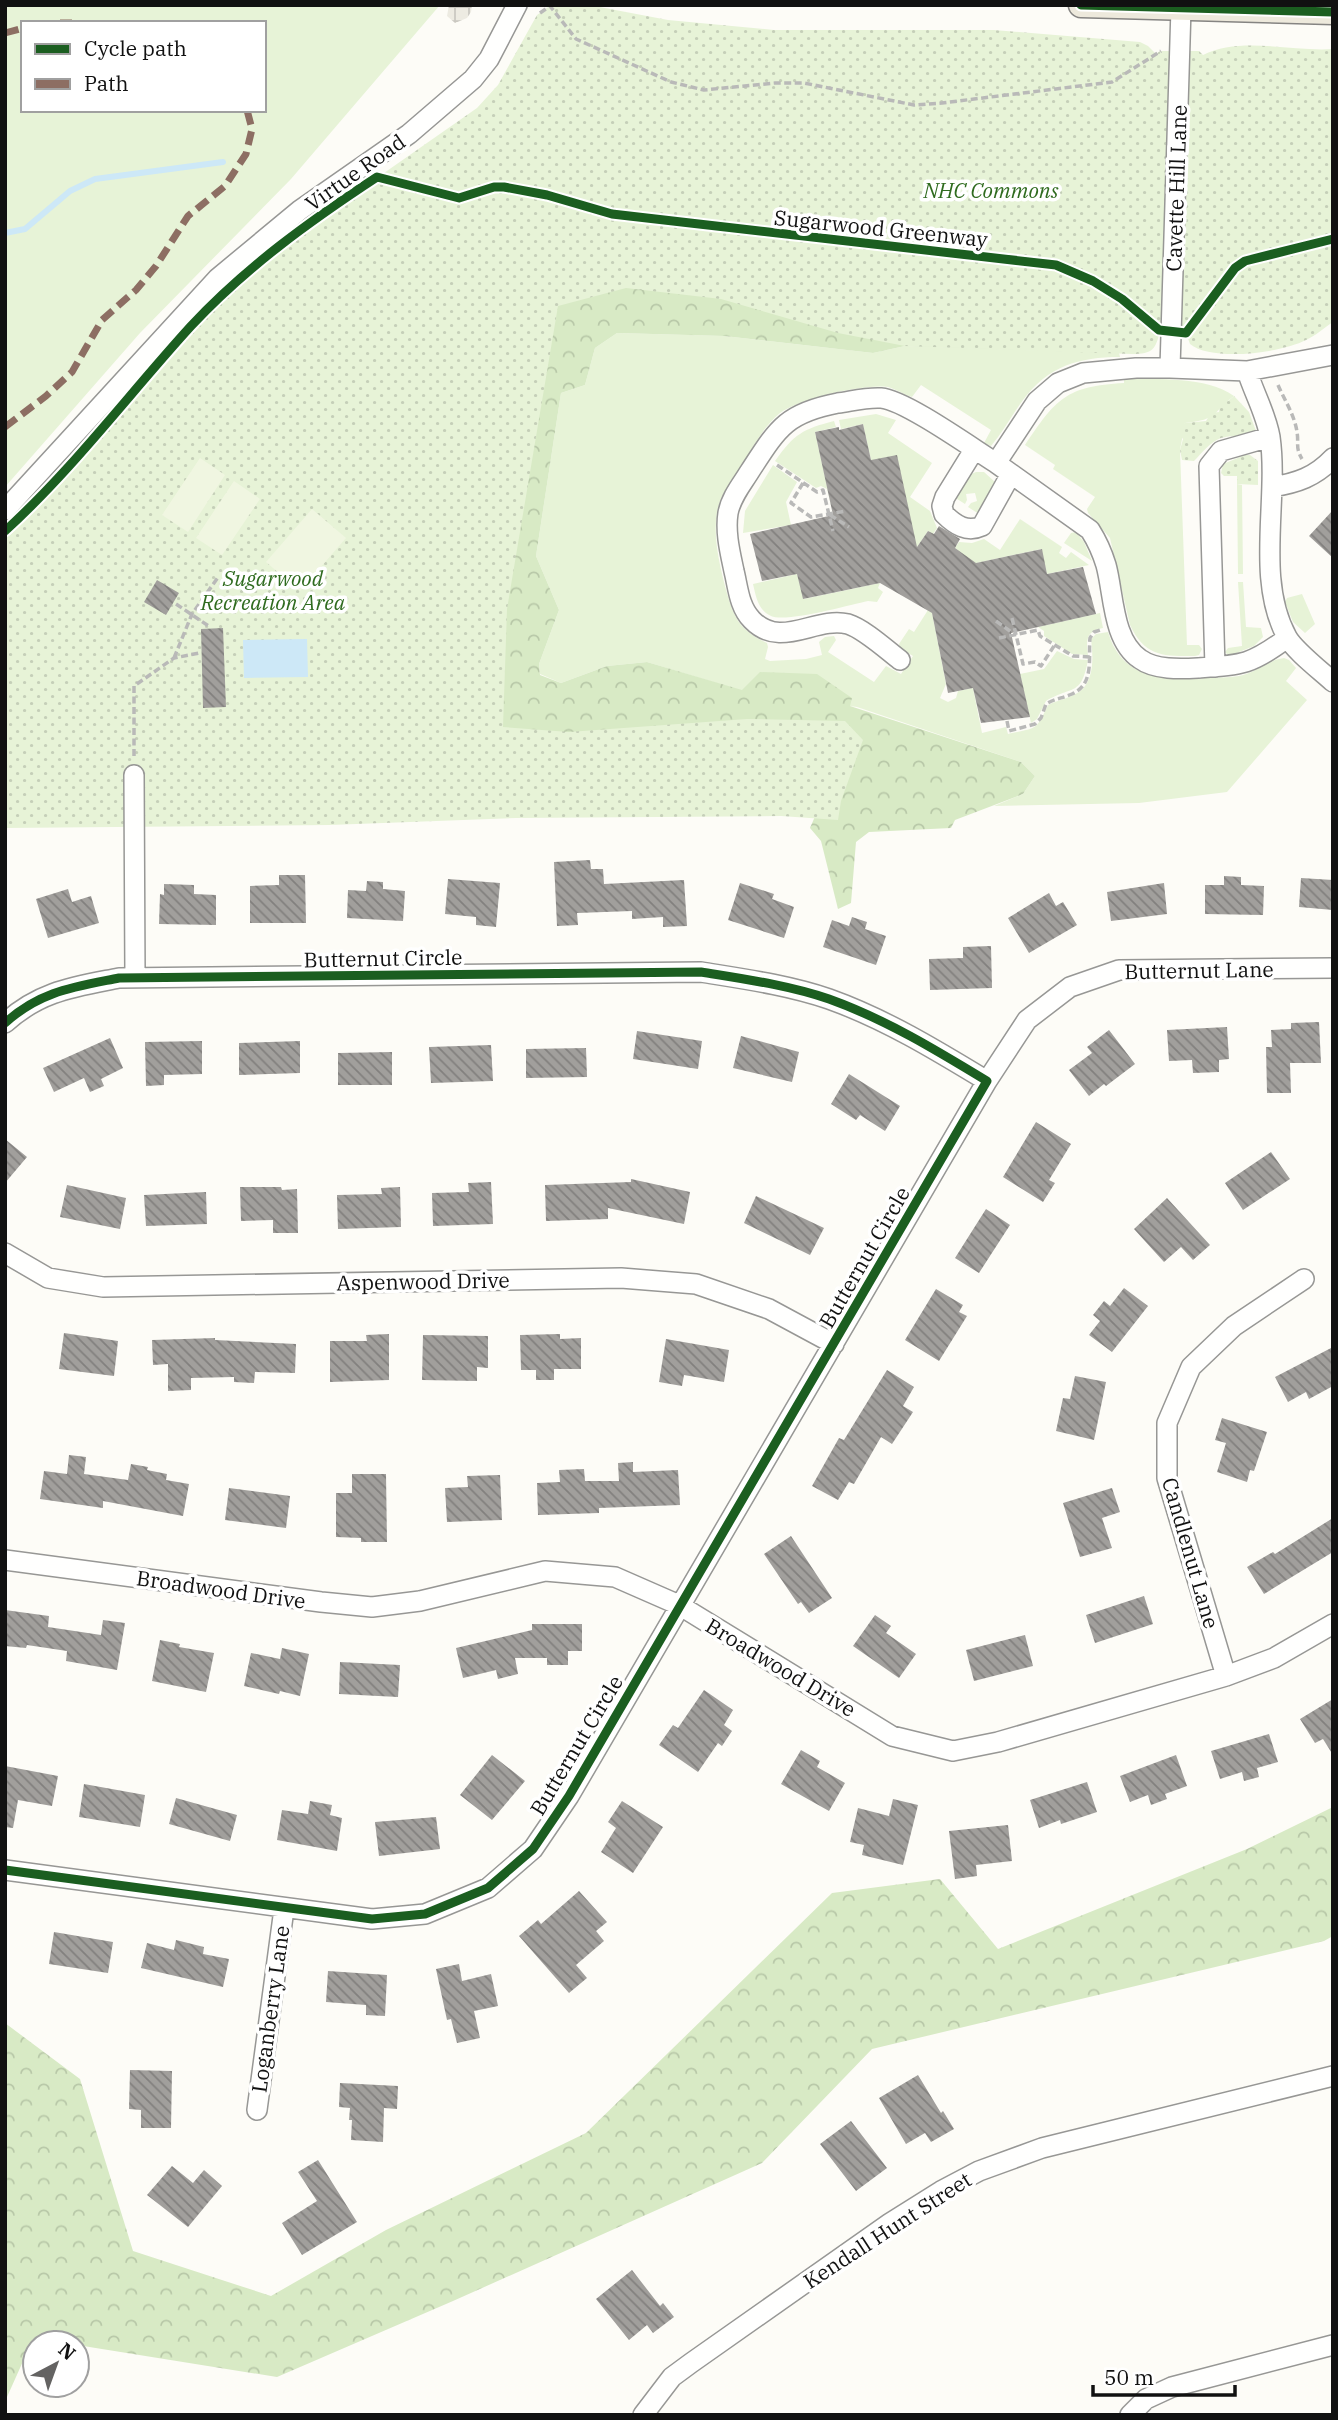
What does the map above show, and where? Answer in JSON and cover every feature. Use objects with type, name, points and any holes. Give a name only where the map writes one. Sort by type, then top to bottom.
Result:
[{"type":"main road","points":[[1081,5],[1333,12]]},
{"type":"street","name":"Virtue Road","points":[[5,510],[218,278],[300,210],[409,134],[473,79],[489,59],[517,5]]},
{"type":"street","name":"Cavette Hill Lane","points":[[1170,368],[1181,8]]},
{"type":"street","points":[[974,450],[943,501],[944,514],[955,524],[971,529],[982,526],[990,515],[1004,469],[1037,401],[1058,383],[1083,373],[1136,368],[1247,371],[1333,355]]},
{"type":"street","points":[[1247,371],[1270,437],[1270,554],[1276,614],[1287,638],[1333,682]]},
{"type":"street","points":[[901,660],[847,624],[832,624],[787,633],[768,631],[751,619],[742,604],[727,525],[732,499],[783,425],[796,415],[813,408],[870,398],[891,400],[1004,469],[1090,530],[1106,565],[1118,624],[1128,648],[1141,661],[1174,669],[1240,665],[1263,657],[1287,638]]},
{"type":"street","points":[[1215,667],[1209,466],[1221,451],[1270,437]]},
{"type":"street","points":[[1272,487],[1291,484],[1325,468]]},
{"type":"street","points":[[134,775],[135,978]]},
{"type":"street","name":"Butternut Lane","points":[[987,1082],[1027,1020],[1070,987],[1119,970],[1333,968]]},
{"type":"street","name":"Butternut Circle","points":[[5,1023],[19,1010],[59,990],[119,978],[702,972],[767,983],[826,998],[881,1020],[987,1082],[569,1796],[533,1849],[488,1888],[425,1914],[372,1919],[5,1870]]},
{"type":"street","name":"Aspenwood Drive","points":[[5,1253],[48,1278],[103,1287],[621,1278],[696,1284],[769,1309],[834,1344]]},
{"type":"street","name":"Candlenut Lane","points":[[1226,1676],[1167,1478],[1167,1423],[1191,1367],[1234,1326],[1304,1279]]},
{"type":"street","name":"Broadwood Drive","points":[[5,1560],[372,1607],[421,1601],[545,1571],[615,1577],[679,1605],[892,1736],[953,1751],[998,1742],[1226,1676],[1273,1658],[1333,1624]]},
{"type":"street","name":"Loganberry Lane","points":[[257,2110],[284,1909]]},
{"type":"street","name":"Kendall Hunt Street","points":[[643,2415],[672,2377],[691,2363],[890,2223],[979,2171],[1013,2156],[1042,2148],[1333,2076]]},
{"type":"street","points":[[1130,2415],[1146,2399],[1172,2386],[1333,2345]]},
{"type":"path","points":[[541,13],[550,6],[576,39],[671,82],[705,90],[804,83],[914,105],[1112,82],[1160,51],[1180,51]]},
{"type":"path","points":[[1275,380],[1294,420],[1297,449],[1325,468]]},
{"type":"path","points":[[772,462],[817,492],[823,491],[832,531]]},
{"type":"path","points":[[803,483],[791,503],[811,517],[846,511]]},
{"type":"path","points":[[829,514],[849,527]]},
{"type":"path","points":[[174,658],[192,614],[219,576]]},
{"type":"path","points":[[176,604],[210,627]]},
{"type":"path","points":[[1012,618],[1023,664],[1035,662],[1041,666],[1054,646]]},
{"type":"path","points":[[996,621],[1016,635]]},
{"type":"path","points":[[1007,721],[1009,732],[1035,724],[1041,718],[1046,704],[1072,694],[1083,686],[1091,657],[1090,638],[1094,632],[1106,629]]},
{"type":"path","points":[[999,638],[1038,631],[1040,636],[1073,656],[1091,657]]},
{"type":"path","points":[[134,775],[134,686],[174,658],[199,653]]},
{"type":"green space","points":[[5,5],[440,5],[291,179],[140,333],[5,487]]},
{"type":"green space","points":[[551,5],[589,5],[668,20],[774,30],[994,30],[1140,42],[1156,54],[1160,51],[1199,51],[1203,55],[1233,46],[1333,49],[1333,322],[1295,345],[1247,354],[1200,350],[1190,344],[1186,333],[1160,330],[1152,349],[1145,353],[1132,354],[905,346],[838,333],[721,299],[626,288],[558,306],[507,609],[503,727],[569,732],[747,719],[845,721],[863,740],[841,801],[838,820],[781,816],[516,818],[330,825],[5,828],[5,532],[81,453],[187,334],[258,265],[291,238],[477,108],[498,85],[537,15]]},
{"type":"green space","points":[[353,224],[1119,353],[905,346],[873,353],[724,336],[617,333],[595,348],[585,385],[561,393],[536,556],[559,610],[539,664],[540,675],[561,683],[607,666],[647,662],[742,690],[760,672],[817,674],[852,698],[850,706],[1021,762],[1035,776],[1023,794],[955,820],[951,828],[869,832],[856,842],[851,903],[838,909],[821,841],[810,828],[842,754],[503,745]]},
{"type":"green space","points":[[617,333],[724,336],[873,353],[905,346],[1119,353],[1120,357],[1091,359],[1054,371],[1033,388],[991,446],[984,443],[991,430],[921,385],[912,397],[888,387],[848,390],[801,402],[774,418],[727,487],[716,521],[719,558],[731,605],[743,626],[767,643],[765,659],[806,659],[822,655],[819,642],[825,637],[834,636],[836,640],[828,652],[874,682],[886,666],[901,674],[913,656],[900,648],[899,644],[909,629],[914,632],[928,610],[932,613],[946,684],[940,698],[948,702],[956,698],[958,691],[973,688],[982,733],[1006,727],[1008,734],[1030,729],[1038,724],[1048,705],[1079,692],[1090,674],[1091,639],[1096,634],[1108,632],[1123,660],[1146,674],[1160,677],[1190,679],[1239,676],[1284,658],[1296,668],[1286,681],[1307,700],[1227,792],[1139,803],[994,806],[1023,794],[1035,776],[1021,762],[857,707],[743,691],[647,662],[607,666],[561,683],[540,674],[539,664],[559,610],[536,556],[561,393],[585,385],[595,348]]},
{"type":"green space","points":[[1124,378],[1196,382],[1234,396],[1214,415],[1185,423],[1180,450],[1187,645],[1199,645],[1202,649],[1199,655],[1164,655],[1149,649],[1136,636],[1130,625],[1110,538],[1088,513],[1087,509],[1095,497],[1053,469],[1055,465],[1025,445],[1045,416],[1064,398],[1088,387],[1124,383]]},
{"type":"green space","points":[[1234,396],[1249,412],[1256,431],[1248,435],[1221,438],[1194,461],[1182,460],[1180,450],[1183,439],[1178,432],[1185,423],[1206,421],[1211,413],[1219,412],[1220,402],[1228,401]]},
{"type":"green space","points":[[876,414],[896,420],[888,433],[932,463],[910,497],[930,511],[937,528],[933,534],[928,531],[917,547],[871,460],[863,424],[841,429],[839,420]]},
{"type":"green space","points":[[834,421],[836,427],[815,432],[832,509],[827,489],[821,486],[816,488],[775,461],[800,434]]},
{"type":"green space","points":[[1245,455],[1258,461],[1258,485],[1237,484],[1237,476],[1224,476],[1221,473],[1223,464]]},
{"type":"green space","points":[[200,458],[225,475],[188,532],[162,515]]},
{"type":"green space","points":[[773,465],[797,482],[786,502],[791,525],[743,533],[745,511]]},
{"type":"green space","points":[[984,472],[995,482],[979,514],[968,507],[977,501],[975,493],[966,494],[965,504],[954,497],[969,475]]},
{"type":"green space","points":[[234,481],[260,499],[222,555],[196,538]]},
{"type":"green space","points":[[1237,484],[1242,485],[1243,574],[1238,574]]},
{"type":"green space","points":[[312,509],[346,538],[300,591],[266,562]]},
{"type":"green space","points":[[1020,519],[1062,547],[1059,553],[1066,558],[1071,552],[1089,565],[1047,574],[1041,549],[949,569],[960,552],[955,548],[959,542],[972,543],[984,539],[1000,550]]},
{"type":"green space","points":[[1076,532],[1084,542],[1092,561],[1064,543],[1071,533]]},
{"type":"green space","points":[[797,574],[804,599],[880,583],[878,588],[883,592],[877,602],[868,601],[818,613],[779,618],[763,610],[758,603],[753,584]]},
{"type":"green space","points":[[1238,582],[1243,582],[1246,627],[1261,628],[1263,637],[1254,646],[1229,656],[1225,652],[1228,648],[1242,646]]},
{"type":"green space","points":[[1302,594],[1315,624],[1305,633],[1293,622],[1285,602],[1287,598]]},
{"type":"green space","points":[[1100,613],[1103,628],[1093,631],[1088,637],[1088,655],[1072,654],[1044,636],[1044,631],[1038,627]]},
{"type":"green space","points":[[1057,651],[1074,659],[1088,660],[1085,672],[1079,685],[1046,701],[1037,719],[1031,723],[1020,674],[1044,669]]},
{"type":"green space","points":[[1333,1807],[1333,1936],[1324,1941],[872,2049],[762,2163],[277,2377],[91,2347],[91,2329],[21,2329],[21,2366],[5,2397],[5,2023],[80,2079],[133,2251],[271,2296],[386,2230],[586,2133],[832,1893],[940,1879],[998,1949],[1247,1849]]},
{"type":"shaded area","points":[[449,5],[472,5],[471,12],[467,18],[455,23],[447,16]]},
{"type":"water","points":[[307,639],[308,677],[244,678],[243,640]]},
{"type":"building","points":[[863,424],[871,460],[897,455],[917,547],[928,531],[934,534],[939,526],[960,539],[955,548],[976,563],[1042,549],[1047,574],[1083,567],[1096,614],[1011,633],[1030,717],[981,723],[973,688],[948,693],[932,613],[880,583],[803,599],[797,574],[762,581],[750,534],[833,515],[815,432]]},
{"type":"building","points":[[1333,510],[1333,558],[1309,536]]},
{"type":"building","points":[[157,580],[179,593],[166,615],[144,602]]},
{"type":"building","points":[[223,628],[226,707],[203,708],[201,629]]},
{"type":"building","points":[[590,860],[591,869],[603,869],[604,884],[684,880],[687,926],[663,927],[663,917],[632,919],[632,911],[577,913],[578,925],[557,926],[554,862]]},
{"type":"building","points":[[279,875],[305,875],[306,923],[250,923],[250,886],[279,885]]},
{"type":"building","points":[[1224,876],[1241,877],[1241,885],[1264,886],[1263,915],[1205,914],[1205,885],[1224,885]]},
{"type":"building","points":[[1301,878],[1333,880],[1333,910],[1299,907]]},
{"type":"building","points":[[448,879],[500,883],[496,927],[476,925],[476,917],[445,914]]},
{"type":"building","points":[[367,881],[383,882],[383,889],[405,891],[403,921],[347,918],[348,890],[366,891]]},
{"type":"building","points":[[740,883],[774,894],[772,899],[794,907],[784,938],[728,920]]},
{"type":"building","points":[[1164,883],[1167,914],[1111,921],[1107,892]]},
{"type":"building","points":[[164,884],[194,885],[194,894],[216,895],[216,925],[159,924],[160,894],[164,895]]},
{"type":"building","points":[[68,889],[72,902],[91,896],[99,923],[48,938],[36,899]]},
{"type":"building","points":[[1049,893],[1056,906],[1063,902],[1077,925],[1029,953],[1008,918]]},
{"type":"building","points":[[852,917],[867,922],[865,929],[886,936],[876,965],[823,947],[832,920],[849,926]]},
{"type":"building","points":[[991,946],[992,988],[930,990],[929,959],[963,958],[963,947]]},
{"type":"building","points":[[1319,1022],[1321,1063],[1290,1063],[1291,1093],[1267,1093],[1266,1047],[1272,1047],[1271,1030],[1291,1029],[1291,1023]]},
{"type":"building","points":[[1227,1027],[1229,1059],[1219,1060],[1219,1072],[1193,1073],[1192,1060],[1169,1061],[1167,1030]]},
{"type":"building","points":[[1109,1030],[1135,1064],[1089,1096],[1069,1070],[1092,1053],[1087,1047]]},
{"type":"building","points":[[637,1031],[702,1041],[698,1069],[633,1059]]},
{"type":"building","points":[[741,1036],[799,1052],[792,1082],[733,1068]]},
{"type":"building","points":[[110,1038],[123,1068],[101,1079],[104,1086],[90,1092],[84,1078],[54,1092],[43,1068]]},
{"type":"building","points":[[202,1041],[202,1074],[164,1075],[164,1085],[146,1086],[145,1042]]},
{"type":"building","points":[[300,1041],[300,1073],[239,1075],[239,1043]]},
{"type":"building","points":[[491,1045],[493,1081],[431,1083],[429,1047]]},
{"type":"building","points":[[586,1048],[587,1077],[526,1078],[526,1049]]},
{"type":"building","points":[[392,1052],[392,1085],[338,1085],[338,1053]]},
{"type":"building","points":[[849,1074],[900,1106],[885,1131],[860,1115],[856,1120],[831,1104]]},
{"type":"building","points":[[1036,1122],[1071,1144],[1049,1180],[1055,1183],[1043,1202],[1003,1177]]},
{"type":"building","points":[[5,1139],[27,1157],[5,1183]]},
{"type":"building","points":[[1271,1152],[1290,1179],[1243,1210],[1225,1183]]},
{"type":"building","points":[[631,1179],[690,1192],[684,1224],[608,1208],[608,1219],[546,1221],[545,1185],[631,1182]]},
{"type":"building","points":[[491,1182],[493,1224],[433,1226],[432,1193],[469,1192],[468,1183]]},
{"type":"building","points":[[67,1185],[126,1198],[120,1229],[60,1217]]},
{"type":"building","points":[[240,1187],[297,1189],[298,1233],[273,1233],[273,1220],[241,1221]]},
{"type":"building","points":[[400,1187],[401,1227],[338,1229],[337,1195],[382,1194],[381,1188]]},
{"type":"building","points":[[206,1192],[207,1224],[146,1226],[144,1195]]},
{"type":"building","points":[[756,1196],[824,1228],[810,1255],[744,1223]]},
{"type":"building","points":[[1167,1198],[1210,1245],[1193,1260],[1181,1247],[1164,1262],[1134,1229]]},
{"type":"building","points":[[986,1209],[1010,1225],[979,1273],[955,1258]]},
{"type":"building","points":[[1124,1288],[1148,1306],[1112,1352],[1089,1335],[1100,1321],[1093,1315],[1104,1301],[1110,1306]]},
{"type":"building","points":[[936,1289],[963,1305],[959,1312],[967,1316],[939,1361],[905,1340]]},
{"type":"building","points":[[64,1333],[118,1341],[114,1376],[59,1369]]},
{"type":"building","points":[[389,1334],[389,1380],[330,1382],[330,1341],[367,1341],[366,1335]]},
{"type":"building","points":[[560,1334],[560,1339],[581,1338],[581,1369],[554,1369],[554,1380],[536,1380],[536,1370],[521,1370],[520,1335]]},
{"type":"building","points":[[423,1335],[488,1336],[488,1368],[477,1367],[477,1381],[422,1380]]},
{"type":"building","points":[[215,1338],[296,1344],[295,1373],[255,1372],[254,1383],[234,1382],[234,1377],[191,1378],[191,1390],[168,1391],[168,1364],[153,1365],[152,1340]]},
{"type":"building","points":[[666,1339],[729,1350],[724,1382],[684,1375],[682,1386],[659,1382]]},
{"type":"building","points":[[1333,1347],[1333,1386],[1309,1399],[1306,1392],[1288,1402],[1275,1377]]},
{"type":"building","points":[[887,1370],[914,1387],[903,1406],[913,1412],[892,1444],[881,1437],[854,1484],[849,1482],[838,1500],[812,1486],[839,1438],[844,1440]]},
{"type":"building","points":[[1075,1376],[1106,1382],[1094,1440],[1056,1431],[1063,1398],[1070,1399]]},
{"type":"building","points":[[1222,1418],[1267,1432],[1254,1471],[1250,1470],[1247,1482],[1217,1472],[1226,1443],[1215,1440]]},
{"type":"building","points":[[69,1455],[86,1457],[84,1474],[128,1480],[131,1464],[167,1474],[166,1480],[189,1484],[183,1516],[103,1501],[103,1508],[40,1499],[44,1471],[67,1474]]},
{"type":"building","points":[[633,1462],[633,1472],[678,1470],[680,1505],[599,1508],[599,1513],[538,1515],[537,1483],[560,1482],[559,1470],[584,1469],[585,1481],[619,1481],[618,1463]]},
{"type":"building","points":[[352,1474],[386,1474],[387,1542],[361,1542],[361,1538],[336,1537],[336,1493],[352,1493]]},
{"type":"building","points":[[500,1475],[502,1520],[447,1522],[445,1488],[468,1487],[467,1476]]},
{"type":"building","points":[[229,1488],[290,1496],[286,1528],[225,1520]]},
{"type":"building","points":[[1112,1488],[1120,1512],[1102,1518],[1112,1548],[1080,1557],[1063,1503]]},
{"type":"building","points":[[1333,1518],[1333,1552],[1264,1594],[1247,1567],[1273,1552],[1275,1554]]},
{"type":"building","points":[[791,1536],[832,1598],[809,1613],[801,1602],[798,1604],[764,1554]]},
{"type":"building","points":[[1144,1596],[1153,1624],[1095,1643],[1086,1615]]},
{"type":"building","points":[[5,1610],[49,1616],[48,1627],[101,1635],[103,1620],[125,1623],[117,1670],[66,1661],[67,1651],[27,1645],[26,1648],[5,1646]]},
{"type":"building","points":[[875,1615],[891,1626],[886,1633],[916,1654],[899,1678],[853,1646]]},
{"type":"building","points":[[532,1624],[582,1624],[582,1651],[568,1651],[568,1665],[547,1665],[547,1658],[515,1658],[518,1674],[498,1679],[496,1670],[463,1678],[456,1648],[532,1630]]},
{"type":"building","points":[[1025,1635],[1033,1666],[974,1681],[966,1650]]},
{"type":"building","points":[[160,1640],[180,1644],[179,1647],[214,1653],[206,1692],[152,1681]]},
{"type":"building","points":[[282,1648],[309,1654],[300,1696],[244,1686],[251,1653],[280,1659]]},
{"type":"building","points":[[340,1662],[400,1665],[398,1697],[339,1694]]},
{"type":"building","points":[[704,1690],[733,1710],[724,1725],[732,1731],[722,1746],[718,1743],[698,1772],[659,1745],[673,1725],[678,1728]]},
{"type":"building","points":[[1333,1699],[1333,1755],[1323,1739],[1315,1743],[1300,1719]]},
{"type":"building","points":[[1269,1734],[1278,1762],[1257,1768],[1259,1777],[1244,1781],[1242,1772],[1220,1779],[1211,1751]]},
{"type":"building","points":[[801,1750],[820,1761],[817,1767],[845,1783],[829,1811],[781,1784]]},
{"type":"building","points":[[492,1755],[525,1781],[492,1820],[460,1795]]},
{"type":"building","points":[[1176,1755],[1187,1786],[1165,1794],[1167,1799],[1151,1805],[1148,1795],[1130,1802],[1120,1776]]},
{"type":"building","points":[[5,1766],[58,1776],[52,1806],[18,1800],[13,1828],[5,1827]]},
{"type":"building","points":[[1087,1782],[1097,1812],[1061,1824],[1060,1820],[1039,1828],[1030,1800]]},
{"type":"building","points":[[84,1784],[145,1795],[140,1827],[79,1817]]},
{"type":"building","points":[[176,1798],[237,1815],[230,1841],[169,1824]]},
{"type":"building","points":[[893,1799],[918,1805],[903,1865],[862,1855],[864,1845],[850,1842],[858,1808],[889,1816]]},
{"type":"building","points":[[310,1801],[332,1805],[330,1815],[342,1818],[337,1851],[277,1840],[282,1810],[308,1814]]},
{"type":"building","points":[[622,1801],[663,1827],[633,1873],[601,1852],[616,1828],[608,1822]]},
{"type":"building","points":[[436,1817],[440,1849],[379,1856],[375,1822]]},
{"type":"building","points":[[1008,1825],[1012,1861],[976,1865],[977,1876],[955,1879],[949,1831]]},
{"type":"building","points":[[579,1891],[607,1922],[596,1931],[604,1941],[576,1965],[587,1978],[569,1993],[519,1936],[538,1920],[541,1924]]},
{"type":"building","points":[[54,1932],[113,1942],[108,1973],[49,1964]]},
{"type":"building","points":[[176,1940],[204,1947],[203,1954],[229,1959],[223,1987],[141,1968],[147,1943],[174,1950]]},
{"type":"building","points":[[459,1964],[462,1981],[491,1974],[498,2006],[474,2011],[480,2038],[457,2043],[451,2019],[447,2020],[436,1969]]},
{"type":"building","points":[[328,1971],[387,1975],[385,2016],[366,2015],[366,2005],[326,2002]]},
{"type":"building","points":[[130,2070],[172,2071],[171,2128],[141,2128],[141,2110],[129,2109]]},
{"type":"building","points":[[918,2075],[954,2129],[931,2142],[925,2133],[906,2144],[879,2098]]},
{"type":"building","points":[[340,2083],[398,2086],[397,2109],[384,2108],[383,2142],[351,2140],[350,2108],[339,2107]]},
{"type":"building","points":[[851,2121],[887,2168],[856,2191],[820,2144]]},
{"type":"building","points":[[318,2160],[357,2222],[302,2255],[282,2223],[317,2201],[298,2172]]},
{"type":"building","points":[[172,2166],[193,2183],[204,2170],[222,2186],[188,2227],[147,2195]]},
{"type":"building","points":[[632,2270],[660,2306],[663,2303],[674,2317],[653,2333],[647,2325],[629,2340],[596,2299]]},
{"type":"waterway","points":[[5,233],[25,229],[70,191],[95,179],[223,162]]},
{"type":"marked path","points":[[5,33],[21,29]]},
{"type":"marked path","points":[[5,427],[72,372],[102,320],[136,290],[156,266],[188,216],[225,186],[246,154],[252,129],[248,112]]},
{"type":"cycle path","points":[[1081,5],[1333,12]]},
{"type":"cycle path","name":"Sugarwood Greenway","points":[[5,531],[77,457],[212,304],[279,246],[377,177],[459,198],[494,187],[504,187],[547,195],[612,214],[1056,265],[1093,281],[1122,299],[1159,330],[1186,333],[1235,268],[1245,261],[1333,239]]},
{"type":"cycle path","points":[[5,1023],[18,1012],[45,997],[119,978],[701,972],[782,986],[850,1007],[929,1047],[987,1081],[569,1796],[533,1849],[488,1888],[425,1914],[372,1919],[5,1870]]},
{"type":"park label","name":"NHC Commons","points":[[991,190]]},
{"type":"park label","name":"Sugarwood Recreation Area","points":[[273,590]]}]
